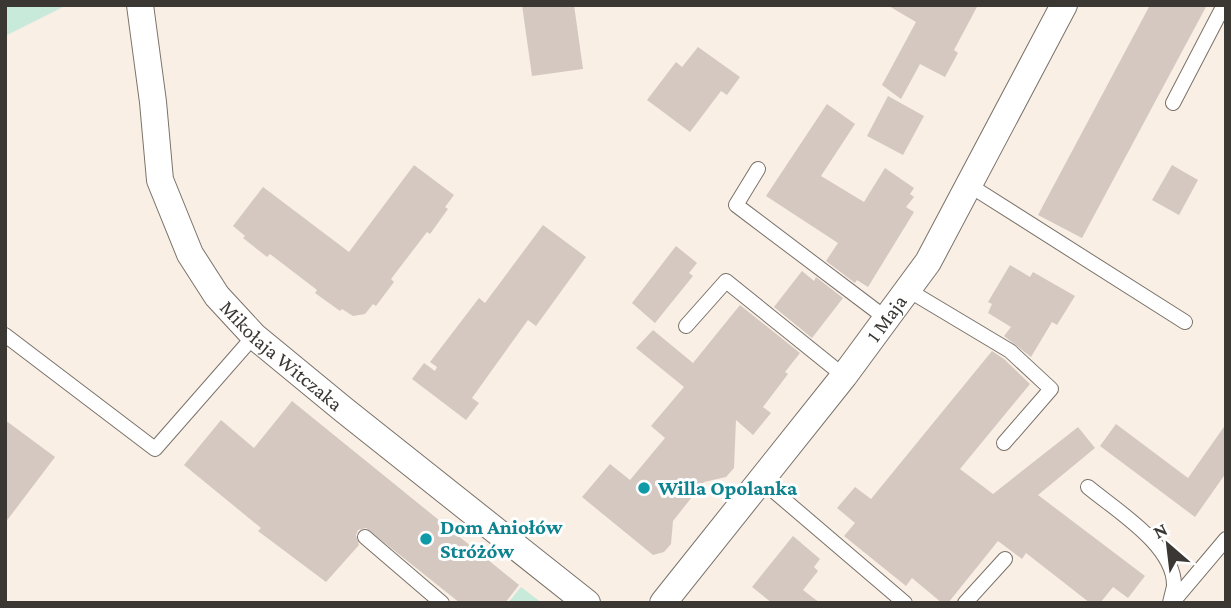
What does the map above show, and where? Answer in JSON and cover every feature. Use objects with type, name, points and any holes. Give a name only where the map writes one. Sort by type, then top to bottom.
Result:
[{"type":"street","name":"Mikołaja Witczaka","points":[[140,5],[160,180],[190,254],[217,296],[254,336],[354,419],[587,603]]},
{"type":"street","name":"1 Maja","points":[[663,603],[845,376],[928,262],[1064,5]]},
{"type":"lane","points":[[1173,103],[1224,5]]},
{"type":"lane","points":[[758,169],[736,205],[887,319]]},
{"type":"lane","points":[[969,185],[1185,322]]},
{"type":"lane","points":[[686,326],[726,281],[845,376]]},
{"type":"lane","points":[[908,290],[1010,351],[1051,389],[1004,443]]},
{"type":"lane","points":[[5,335],[155,449],[254,336]]},
{"type":"lane","points":[[761,480],[905,603]]},
{"type":"lane","points":[[1088,487],[1152,540],[1168,560],[1174,586],[1171,603]]},
{"type":"lane","points":[[365,537],[442,603]]},
{"type":"lane","points":[[1171,603],[1226,539]]},
{"type":"lane","points":[[965,603],[1005,559]]},
{"type":"green space","points":[[5,5],[67,5],[5,36]]},
{"type":"green space","points":[[521,587],[542,603],[508,603]]},
{"type":"building","points":[[522,5],[574,5],[583,69],[532,76]]},
{"type":"building","points":[[887,5],[978,5],[954,50],[958,53],[945,77],[920,64],[901,99],[882,85],[916,22]]},
{"type":"building","points":[[1150,5],[1207,5],[1082,238],[1038,215]]},
{"type":"building","points":[[698,47],[740,77],[727,95],[721,91],[690,132],[647,100],[676,62],[682,67]]},
{"type":"building","points":[[888,96],[924,116],[903,155],[867,136]]},
{"type":"building","points":[[827,104],[855,124],[821,176],[864,202],[885,168],[914,188],[910,194],[914,197],[906,207],[914,212],[868,287],[857,280],[855,283],[826,261],[838,243],[766,196]]},
{"type":"building","points":[[414,165],[454,195],[445,207],[448,209],[430,234],[427,232],[391,279],[394,282],[376,306],[373,304],[365,314],[353,316],[342,309],[340,311],[270,254],[267,257],[243,238],[245,236],[233,226],[263,187],[349,252]]},
{"type":"building","points":[[1172,165],[1198,180],[1179,215],[1152,200]]},
{"type":"building","points":[[543,225],[586,257],[536,326],[528,320],[472,398],[479,403],[466,420],[412,379],[424,363],[435,371],[437,367],[430,362],[479,298],[485,303]]},
{"type":"building","points":[[676,246],[697,263],[689,273],[693,276],[655,323],[632,303]]},
{"type":"building","points":[[1010,265],[1030,277],[1033,272],[1075,296],[1057,325],[1052,322],[1031,357],[1004,336],[1011,327],[988,313],[992,304],[988,302]]},
{"type":"building","points":[[802,271],[814,281],[816,277],[843,298],[812,338],[774,307]]},
{"type":"building","points":[[740,305],[800,353],[763,407],[771,413],[753,435],[736,420],[734,468],[726,477],[704,482],[673,521],[671,544],[664,552],[653,555],[582,497],[610,464],[630,480],[665,438],[651,426],[684,387],[636,348],[653,330],[693,363]]},
{"type":"building","points":[[992,351],[1030,384],[960,469],[993,494],[1078,427],[1095,448],[1038,495],[1145,576],[1128,598],[1113,587],[1100,603],[1090,603],[1026,553],[1022,559],[998,541],[948,603],[942,603],[912,578],[906,586],[844,536],[855,523],[837,508],[855,487],[871,499]]},
{"type":"building","points":[[292,401],[519,585],[505,603],[460,603],[366,528],[358,530],[356,535],[359,545],[326,582],[258,531],[261,528],[184,465],[221,420],[254,448]]},
{"type":"building","points":[[5,420],[55,457],[5,523]]},
{"type":"building","points":[[1116,424],[1188,478],[1226,424],[1226,473],[1195,517],[1100,446]]},
{"type":"building","points":[[793,536],[820,559],[814,567],[818,571],[803,590],[820,603],[772,603],[752,587]]},
{"type":"place","name":"Willa Opolanka","points":[[644,488]]},
{"type":"place","name":"Dom Aniołów Stróżów","points":[[426,539]]}]
